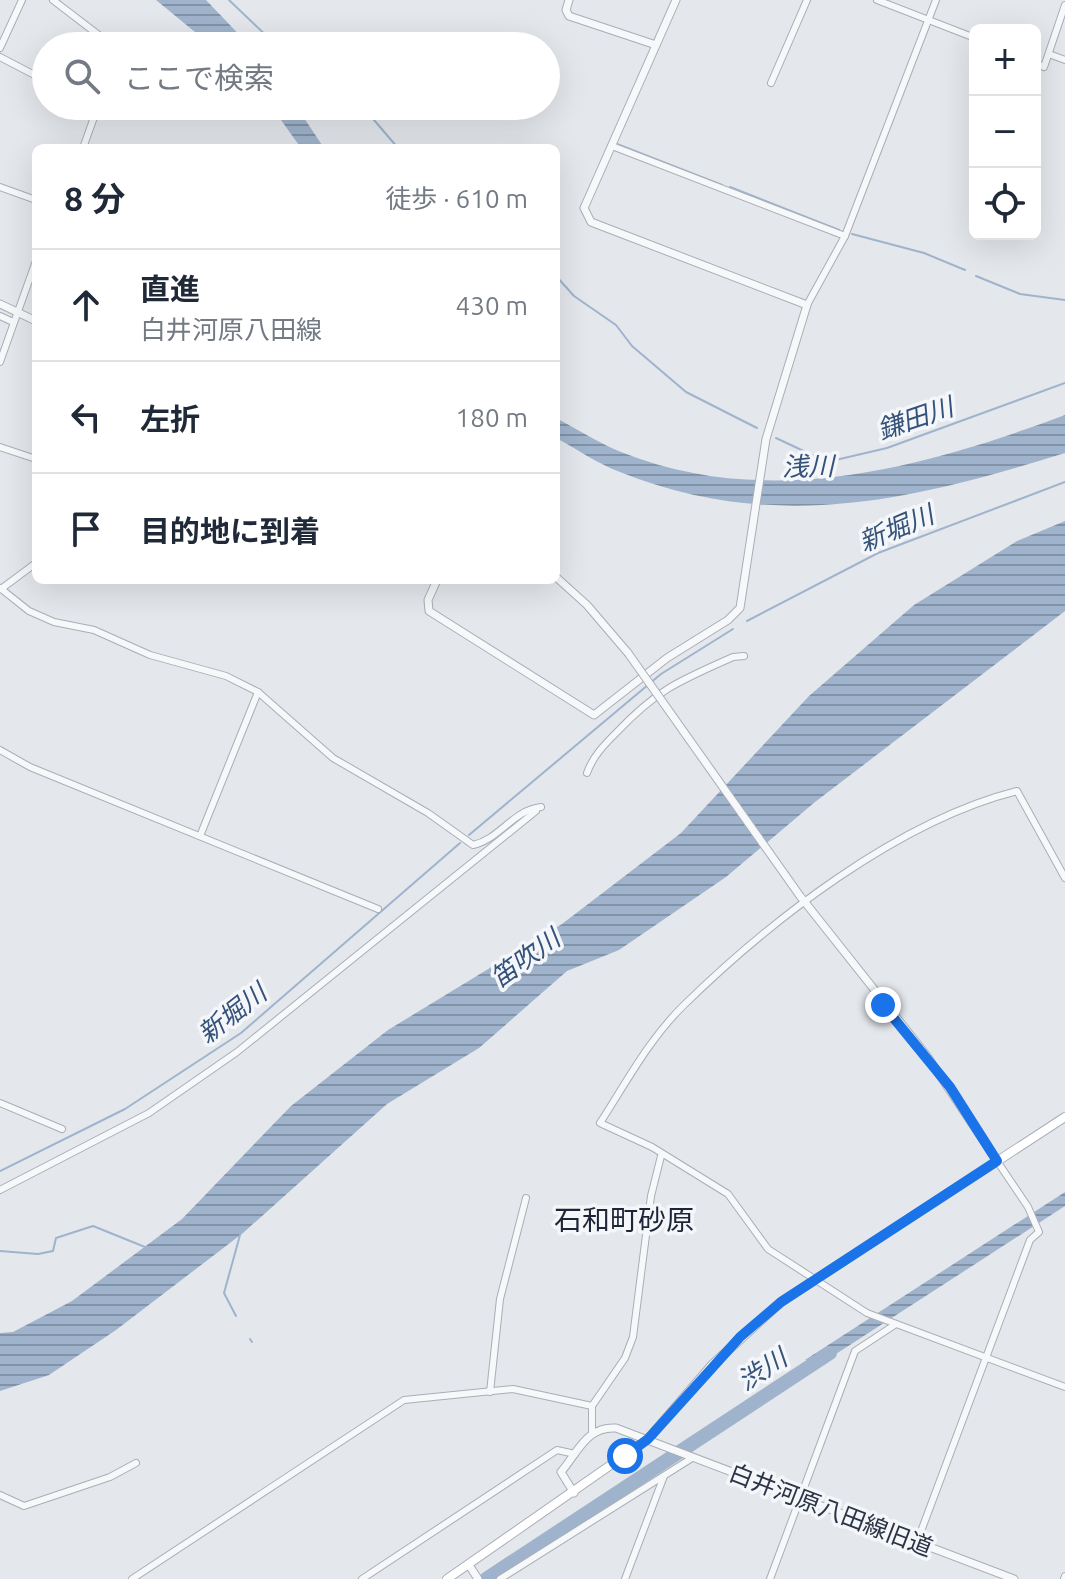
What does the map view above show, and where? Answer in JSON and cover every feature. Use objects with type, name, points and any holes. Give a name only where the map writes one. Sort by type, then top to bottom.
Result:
[{"type":"main road","points":[[447,1579],[648,1439],[740,1337],[781,1302],[1065,1117]]},
{"type":"street","points":[[0,48],[22,0]]},
{"type":"street","points":[[53,0],[95,32]]},
{"type":"street","points":[[569,0],[566,10],[569,16],[656,45]]},
{"type":"street","points":[[676,0],[585,201],[585,213],[591,222],[807,305]]},
{"type":"street","points":[[771,83],[807,0]]},
{"type":"street","points":[[877,0],[969,35]]},
{"type":"street","points":[[435,584],[428,600],[429,611],[594,715],[667,658],[736,615],[744,595],[759,477],[770,423],[807,305],[845,236],[923,41],[936,0]]},
{"type":"street","points":[[1041,66],[1044,67],[1065,5]]},
{"type":"street","points":[[1049,54],[1065,60]]},
{"type":"street","points":[[0,57],[32,74]]},
{"type":"street","points":[[84,144],[92,120]]},
{"type":"street","points":[[612,146],[845,236]]},
{"type":"street","points":[[0,187],[32,199]]},
{"type":"street","points":[[0,362],[32,271]]},
{"type":"street","points":[[0,304],[32,319]]},
{"type":"street","points":[[0,316],[13,322]]},
{"type":"street","points":[[0,447],[32,458]]},
{"type":"street","points":[[0,1190],[149,1113],[237,1052],[538,809],[527,809],[485,842],[473,845],[428,813],[333,758],[258,692],[226,676],[150,655],[94,630],[54,622],[29,611],[1,588],[32,566]]},
{"type":"street","points":[[560,581],[587,605],[628,653],[803,899],[935,1067],[1039,1227],[1030,1240],[917,1542]]},
{"type":"street","points":[[587,773],[592,758],[646,702],[666,687],[744,656]]},
{"type":"street","points":[[200,836],[258,692]]},
{"type":"street","points":[[0,750],[30,767],[378,909]]},
{"type":"street","points":[[1065,878],[1017,791],[937,818],[803,899],[733,959],[680,1008],[624,1080],[600,1123],[652,1147],[661,1156],[728,1194],[768,1249],[867,1313],[1065,1387]]},
{"type":"street","points":[[0,1103],[62,1129]]},
{"type":"street","points":[[574,1493],[561,1472],[592,1432],[592,1406],[625,1358],[633,1337],[646,1226],[661,1156]]},
{"type":"street","points":[[490,1392],[500,1299],[526,1198]]},
{"type":"street","points":[[770,1579],[855,1351],[893,1323]]},
{"type":"street","points":[[132,1579],[404,1400],[513,1389],[592,1406]]},
{"type":"street","name":"白井河原八田線旧道","points":[[592,1432],[602,1427],[616,1428],[648,1439],[1014,1579]]},
{"type":"street","points":[[362,1579],[557,1450],[575,1454]]},
{"type":"street","points":[[500,1579],[690,1457]]},
{"type":"street","points":[[0,1495],[24,1506],[110,1477],[136,1463]]},
{"type":"street","points":[[625,1579],[664,1476]]},
{"type":"street","points":[[469,1565],[477,1577]]},
{"type":"water","points":[[156,0],[206,0],[237,32],[195,32]]},
{"type":"water","points":[[281,120],[305,120],[321,144],[298,144]]},
{"type":"water","points":[[1065,415],[1065,453],[953,485],[898,496],[789,506],[734,502],[677,491],[612,469],[560,440],[560,420],[621,452],[676,470],[732,479],[789,480],[845,476],[901,466]]},
{"type":"water","name":"笛吹川","points":[[1065,521],[1065,611],[815,802],[726,877],[619,950],[567,971],[479,1048],[387,1104],[243,1233],[116,1330],[49,1375],[0,1391],[0,1333],[13,1332],[72,1301],[182,1219],[291,1106],[388,1030],[562,924],[681,833],[809,696],[914,605],[1017,541]]},
{"type":"water","points":[[1065,1192],[1065,1206],[822,1363],[805,1360]]},
{"type":"waterway","name":"鎌田川","points":[[229,0],[262,32]]},
{"type":"waterway","name":"鎌田川","points":[[374,120],[395,144]]},
{"type":"waterway","points":[[617,144],[722,185]]},
{"type":"waterway","points":[[730,187],[839,230]]},
{"type":"waterway","points":[[852,234],[924,253],[965,270]]},
{"type":"waterway","points":[[976,276],[1020,294],[1065,300]]},
{"type":"waterway","name":"鎌田川","points":[[560,280],[574,296],[616,325],[632,346],[686,392],[757,428]]},
{"type":"waterway","name":"鎌田川","points":[[776,438],[827,462],[887,448],[1065,383]]},
{"type":"waterway","name":"新堀川","points":[[747,621],[878,553],[1065,482]]},
{"type":"waterway","name":"新堀川","points":[[469,835],[661,674],[733,629]]},
{"type":"waterway","name":"新堀川","points":[[0,1171],[125,1109],[241,1033],[460,843]]},
{"type":"waterway","points":[[0,1251],[38,1254],[53,1251],[56,1238],[93,1226],[145,1247]]},
{"type":"waterway","points":[[236,1316],[224,1293],[240,1235]]},
{"type":"waterway","name":"渋川","points":[[486,1579],[830,1353]]},
{"type":"district","name":"石和町砂原","points":[[624,1219]]},
{"type":"route","points":[[625,1456],[648,1439],[712,1365],[757,1321],[781,1302],[997,1161],[950,1087],[883,1005]]},
{"type":"water label","name":"浅川","points":[[808,466]]}]
